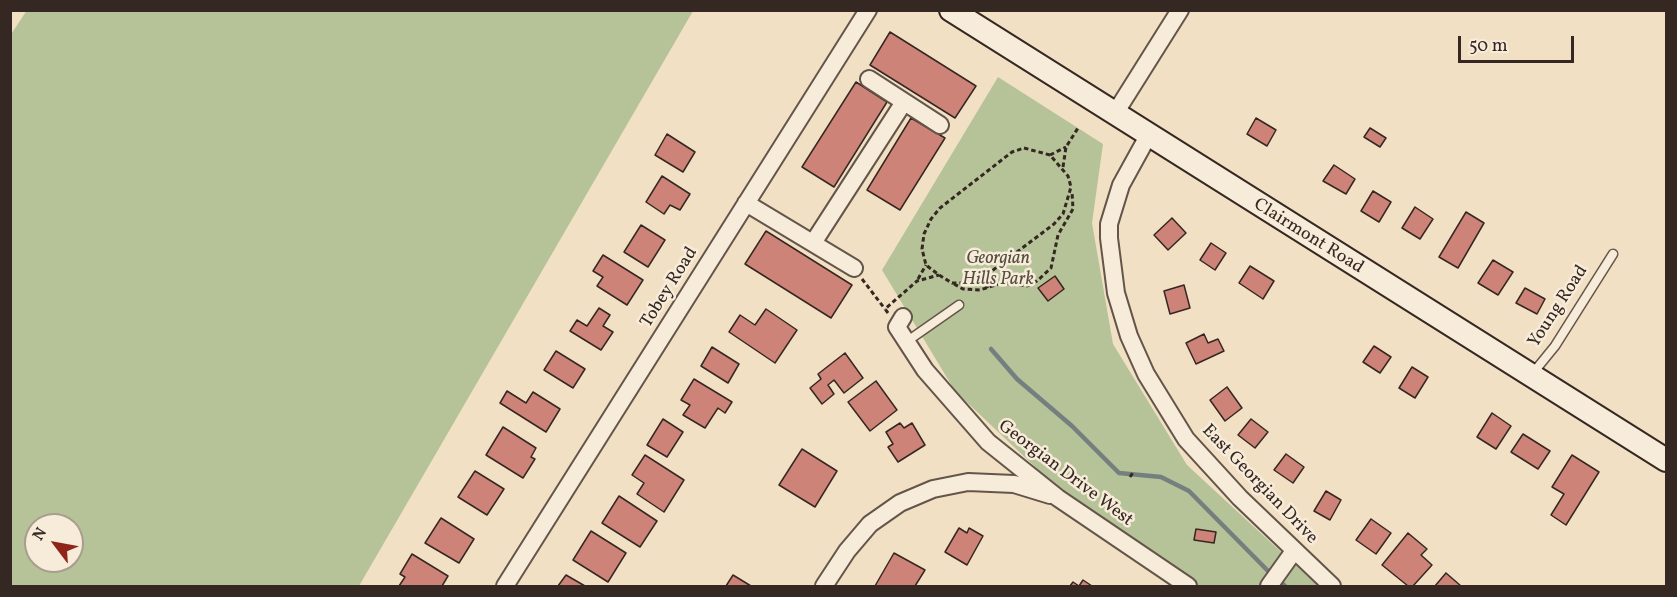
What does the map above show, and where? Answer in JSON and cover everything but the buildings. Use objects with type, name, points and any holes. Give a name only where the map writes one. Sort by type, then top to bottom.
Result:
[{"type":"main road","name":"Clairmont Road","points":[[951,10],[1114,115],[1666,460]]},
{"type":"street","name":"Tobey Road","points":[[505,586],[868,10]]},
{"type":"street","points":[[1114,115],[1180,10]]},
{"type":"street","points":[[869,79],[940,125]]},
{"type":"street","points":[[813,243],[903,102]]},
{"type":"street","name":"East Georgian Drive","points":[[1148,136],[1121,185],[1109,224],[1116,293],[1129,336],[1146,374],[1186,439],[1240,498],[1332,586]]},
{"type":"street","points":[[746,203],[854,268]]},
{"type":"street","name":"Georgian Drive West","points":[[900,322],[906,342],[925,370],[988,442],[1059,498],[1188,586]]},
{"type":"street","points":[[824,586],[847,551],[870,524],[900,503],[933,489],[968,482],[1014,484],[1059,498]]},
{"type":"street","points":[[1269,586],[1294,551]]},
{"type":"lane","name":"Young Road","points":[[1531,376],[1556,346],[1613,254]]},
{"type":"lane","points":[[906,342],[959,305]]},
{"type":"path","points":[[1062,168],[1066,147],[1078,128]]},
{"type":"path","points":[[1050,155],[1066,147]]},
{"type":"path","points":[[1024,148],[1050,155],[1068,176],[1073,209],[1055,243],[1052,268],[1045,275],[1028,285],[1002,284],[988,289],[963,290],[926,265],[921,249],[924,234],[930,219],[940,208],[1012,152],[1024,148]]},
{"type":"path","points":[[952,283],[976,283],[1059,218],[1068,202],[1071,187]]},
{"type":"path","points":[[1059,218],[1066,223]]},
{"type":"path","points":[[885,309],[917,281],[926,265]]},
{"type":"path","points":[[854,268],[885,309],[900,322]]},
{"type":"path","points":[[917,281],[939,275]]},
{"type":"path","points":[[983,277],[988,289]]},
{"type":"path","points":[[1130,477],[1134,471]]},
{"type":"green space","points":[[27,10],[693,10],[359,586],[11,586],[10,36]]},
{"type":"green space","name":"Georgian Hills Park","points":[[998,77],[1103,144],[1092,223],[1113,344],[1187,465],[1318,586],[1200,586],[1051,482],[955,391],[882,270]]},
{"type":"waterway","points":[[991,349],[1017,379],[1072,426],[1119,473],[1161,477],[1189,491],[1271,574]]},
{"type":"waterway","points":[[1278,580],[1285,586]]}]
